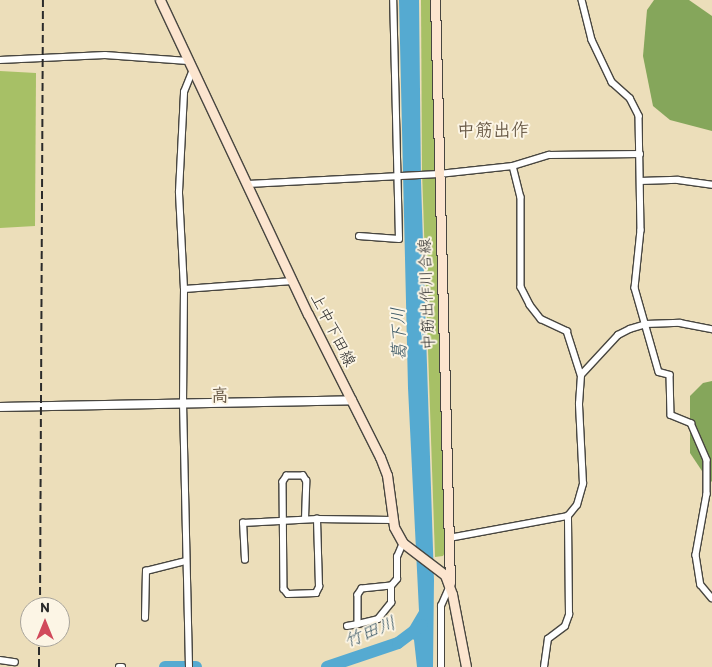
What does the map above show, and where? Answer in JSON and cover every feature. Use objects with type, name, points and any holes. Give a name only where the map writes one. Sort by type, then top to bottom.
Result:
[{"type":"main road","name":"上中下田線","points":[[160,0],[293,281],[384,467],[392,520],[403,542],[438,567],[450,586],[466,667]]},
{"type":"main road","name":"中筋出作川合線","points":[[435,0],[450,586]]},
{"type":"street","points":[[359,236],[399,239],[399,178],[393,0]]},
{"type":"street","points":[[582,0],[592,40],[612,82],[630,98],[639,116],[641,230],[635,288],[659,372],[670,375],[671,415],[691,423],[707,460],[707,494],[696,555],[701,585],[712,598]]},
{"type":"street","points":[[0,60],[105,55],[188,61]]},
{"type":"street","points":[[189,667],[183,404],[184,289],[179,192],[184,92],[193,70]]},
{"type":"street","points":[[248,184],[399,178],[513,166],[549,155],[640,154]]},
{"type":"street","points":[[513,166],[521,197],[521,287],[530,306],[541,319],[567,331],[581,375],[579,404],[583,484],[577,505],[568,516],[569,615],[565,626],[548,639],[544,667]]},
{"type":"street","points":[[640,181],[678,180],[712,185]]},
{"type":"street","points":[[184,289],[293,281]]},
{"type":"street","points":[[581,375],[618,335],[646,324],[680,323],[712,329]]},
{"type":"street","points":[[0,407],[352,400]]},
{"type":"street","points":[[305,519],[306,481],[303,476],[287,476],[283,482],[283,520],[284,589],[288,594],[316,593],[319,587],[317,519]]},
{"type":"street","points":[[449,538],[568,516]]},
{"type":"street","points":[[245,560],[243,523],[305,519],[392,520]]},
{"type":"street","points":[[347,626],[378,619],[391,603],[391,586],[397,579],[397,557],[403,542]]},
{"type":"street","points":[[145,618],[146,571],[186,561]]},
{"type":"street","points":[[358,624],[358,595],[362,589],[391,586]]},
{"type":"street","points":[[441,667],[441,606],[450,586]]},
{"type":"street","points":[[0,660],[15,662]]},
{"type":"green space","points":[[421,0],[432,0],[447,549],[443,556],[435,557],[422,171]]},
{"type":"green space","points":[[654,0],[689,0],[712,16],[712,131],[670,120],[653,106],[643,56],[647,10]]},
{"type":"green space","points":[[0,71],[36,73],[35,226],[0,228]]},
{"type":"green space","points":[[712,381],[712,481],[710,483],[690,453],[690,396],[703,383]]},
{"type":"water","points":[[399,0],[419,0],[421,181],[434,580],[433,667],[417,667],[414,640],[406,633],[419,611],[408,388]]},
{"type":"waterway","name":"竹田川","points":[[327,667],[398,643],[422,625]]},
{"type":"waterway","name":"竹田川","points":[[165,667],[196,667]]},
{"type":"railway","points":[[40,597],[43,0]]},
{"type":"railway","points":[[39,647],[39,667]]},
{"type":"district","name":"中筋出作","points":[[493,130]]},
{"type":"district","name":"高","points":[[220,395]]},
{"type":"water label","name":"葛下川","points":[[399,334]]}]
